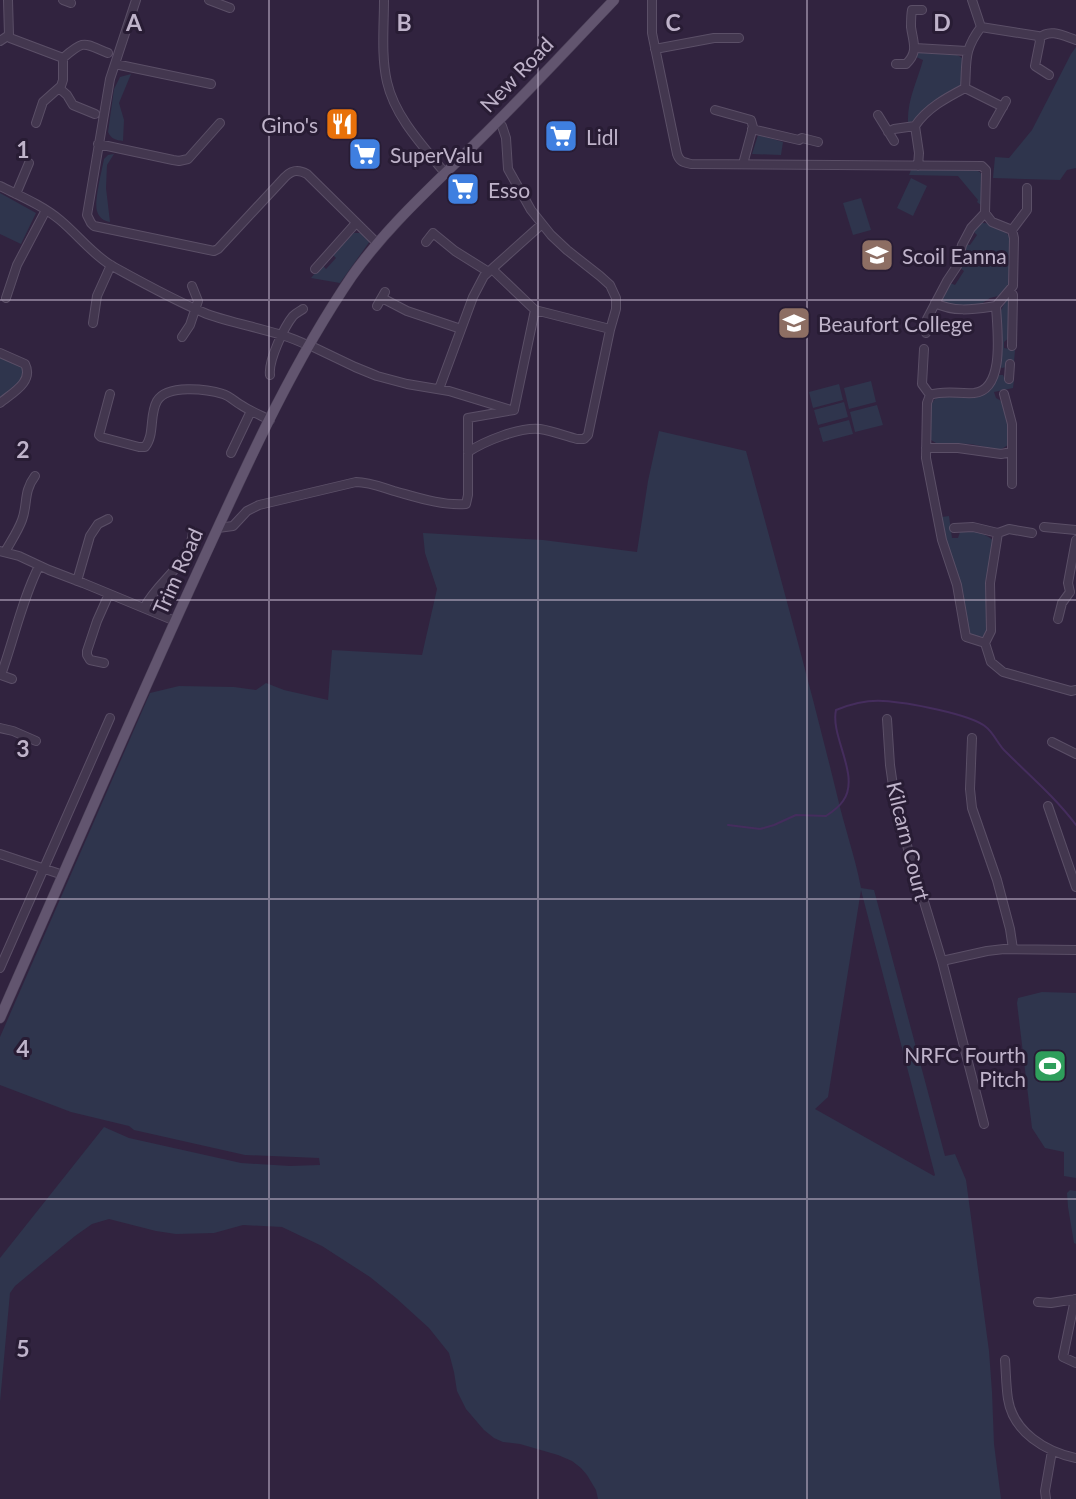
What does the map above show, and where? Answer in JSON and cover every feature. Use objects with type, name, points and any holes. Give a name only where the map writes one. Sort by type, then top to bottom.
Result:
[{"type":"main road","name":"New Road","points":[[444,173],[614,0]]},
{"type":"main road","name":"Trim Road","points":[[0,1018],[175,621],[270,420],[309,345],[377,243],[444,173]]},
{"type":"street","points":[[8,0],[9,35],[13,40],[64,58]]},
{"type":"street","points":[[136,0],[110,79],[87,215],[90,223],[214,251],[285,177],[298,171],[307,174],[377,243]]},
{"type":"street","points":[[209,0],[230,8]]},
{"type":"street","points":[[384,0],[384,60],[388,86],[407,125],[444,173]]},
{"type":"street","points":[[652,0],[652,33],[679,160],[691,164],[982,166],[986,170],[985,213],[992,222],[1012,230]]},
{"type":"street","points":[[972,0],[981,27]]},
{"type":"street","points":[[896,64],[909,61],[915,48],[912,10],[922,10]]},
{"type":"street","points":[[981,27],[1036,35],[1039,38]]},
{"type":"street","points":[[965,88],[967,51],[981,27]]},
{"type":"street","points":[[1049,75],[1035,66],[1039,38],[1051,33],[1076,40]]},
{"type":"street","points":[[0,41],[9,35]]},
{"type":"street","points":[[655,49],[714,38],[739,38]]},
{"type":"street","points":[[36,123],[43,102],[64,80],[64,58],[77,46],[84,44],[108,53]]},
{"type":"street","points":[[915,48],[967,51]]},
{"type":"street","points":[[115,64],[211,84]]},
{"type":"street","points":[[59,88],[73,105],[95,114]]},
{"type":"street","points":[[965,88],[1005,104],[993,124]]},
{"type":"street","points":[[918,166],[915,126],[933,107],[965,88]]},
{"type":"street","points":[[715,110],[751,120],[752,129],[743,164]]},
{"type":"street","points":[[878,115],[894,141]]},
{"type":"street","points":[[468,452],[485,441],[526,430],[539,429],[584,439],[592,424],[616,309],[610,285],[567,250],[541,224],[527,204],[508,169],[506,138],[498,121]]},
{"type":"street","points":[[98,144],[173,161],[184,160],[188,159],[220,123]]},
{"type":"street","points":[[888,132],[915,126]]},
{"type":"street","points":[[752,129],[818,142]]},
{"type":"street","points":[[16,194],[29,163]]},
{"type":"street","points":[[0,186],[63,222],[100,258],[111,265],[197,309],[232,322],[298,340],[377,376],[439,389],[514,410]]},
{"type":"street","points":[[1012,230],[1027,210],[1027,188]]},
{"type":"street","points":[[5,298],[17,265],[46,210]]},
{"type":"street","points":[[926,333],[927,319],[957,266],[962,245],[971,228],[985,213]]},
{"type":"street","points":[[315,269],[356,223]]},
{"type":"street","points":[[439,389],[479,286],[490,270],[541,224]]},
{"type":"street","points":[[935,303],[949,309],[961,310],[996,306],[1013,286],[1012,230]]},
{"type":"street","points":[[426,242],[433,233],[455,251],[490,270],[535,310],[610,329]]},
{"type":"street","points":[[93,323],[97,296],[111,265]]},
{"type":"street","points":[[182,337],[197,309],[198,301],[192,286]]},
{"type":"street","points":[[1010,290],[1013,295],[1012,346]]},
{"type":"street","points":[[382,299],[407,311],[461,329]]},
{"type":"street","points":[[930,395],[981,391],[987,388],[996,371],[996,306]]},
{"type":"street","points":[[270,375],[270,365],[282,336],[293,316],[303,309]]},
{"type":"street","points":[[514,410],[535,310]]},
{"type":"street","points":[[924,349],[922,384],[930,395]]},
{"type":"street","points":[[0,353],[25,364],[28,373],[19,388],[0,403]]},
{"type":"street","points":[[996,371],[1010,372]]},
{"type":"street","points":[[110,394],[99,435],[139,447],[147,445],[157,400],[172,390],[206,390],[222,394],[270,420]]},
{"type":"street","points":[[1004,394],[1012,424],[1012,484]]},
{"type":"street","points":[[930,395],[927,403],[926,458],[942,540],[957,585],[965,636],[985,643]]},
{"type":"street","points":[[218,528],[233,526],[259,505],[356,482],[455,505],[466,504],[468,418],[514,410]]},
{"type":"street","points":[[230,453],[251,411]]},
{"type":"street","points":[[926,448],[958,448],[1001,454],[1012,452]]},
{"type":"street","points":[[35,476],[26,494],[21,523],[3,551],[175,621]]},
{"type":"street","points":[[77,581],[90,536],[99,524],[108,519]]},
{"type":"street","points":[[954,528],[973,527],[998,533],[1009,529],[1032,533]]},
{"type":"street","points":[[1044,527],[1076,530]]},
{"type":"street","points":[[145,608],[153,592],[173,572],[190,547],[193,532]]},
{"type":"street","points":[[998,533],[990,583],[991,632],[985,643],[990,662],[1003,672],[1071,691],[1076,690]]},
{"type":"street","points":[[1058,619],[1062,603],[1073,593],[1068,583],[1076,540]]},
{"type":"street","points":[[12,679],[1,675],[26,596],[39,566]]},
{"type":"street","points":[[104,663],[90,660],[87,651],[109,594]]},
{"type":"street","points":[[0,968],[110,718]]},
{"type":"street","name":"Kilcarn Court","points":[[887,719],[895,800],[942,961],[984,1124]]},
{"type":"street","points":[[0,728],[36,741]]},
{"type":"street","points":[[972,738],[972,808],[998,880],[1013,949]]},
{"type":"street","points":[[1052,742],[1076,754]]},
{"type":"street","points":[[1048,806],[1076,887]]},
{"type":"street","points":[[0,855],[63,875]]},
{"type":"street","points":[[942,961],[987,951],[1076,950]]},
{"type":"street","points":[[1038,1302],[1076,1299],[1063,1357],[1076,1363]]},
{"type":"street","points":[[1005,1360],[1008,1402],[1018,1424],[1042,1446],[1076,1458]]},
{"type":"street","points":[[1046,1499],[1052,1451]]},
{"type":"shaded area","points":[[1076,47],[1076,168],[1067,170],[1060,180],[993,178],[995,157],[1009,158],[1032,130]]},
{"type":"shaded area","points":[[918,53],[950,53],[963,59],[961,85],[908,123],[911,99],[923,60],[916,57]]},
{"type":"shaded area","points":[[131,74],[119,103],[124,120],[123,141],[114,139],[108,132],[114,89],[120,77]]},
{"type":"shaded area","points":[[758,135],[783,142],[781,155],[752,154]]},
{"type":"shaded area","points":[[114,154],[107,165],[106,188],[110,222],[99,216],[97,200],[104,159]]},
{"type":"shaded area","points":[[911,170],[980,172],[982,206],[958,176],[909,175]]},
{"type":"shaded area","points":[[911,178],[927,186],[913,216],[897,208]]},
{"type":"shaded area","points":[[0,193],[36,213],[21,244],[0,234]]},
{"type":"shaded area","points":[[861,198],[871,230],[853,235],[843,203]]},
{"type":"shaded area","points":[[982,223],[999,227],[1011,240],[1008,287],[998,296],[981,304],[959,307],[944,303],[942,298],[950,283],[955,285],[964,271],[960,268],[966,244],[970,245],[977,235],[975,229]]},
{"type":"shaded area","points":[[354,233],[363,233],[370,241],[340,283],[311,278],[322,265],[326,269],[336,258],[332,254]]},
{"type":"shaded area","points":[[1008,297],[1009,338],[1004,342],[1004,348],[1015,350],[1014,362],[1007,362],[1006,367],[1002,368],[1000,312]]},
{"type":"shaded area","points":[[0,357],[12,359],[26,369],[23,380],[0,399]]},
{"type":"shaded area","points":[[999,375],[1003,375],[1006,381],[1014,380],[1013,388],[994,392],[1007,412],[1010,433],[1008,445],[1000,450],[971,444],[936,443],[931,440],[929,416],[934,400],[942,396],[972,396]]},
{"type":"shaded area","points":[[871,381],[876,402],[849,409],[844,388]]},
{"type":"shaded area","points":[[839,384],[843,400],[813,408],[809,392]]},
{"type":"shaded area","points":[[844,402],[848,417],[818,425],[814,410]]},
{"type":"shaded area","points":[[877,405],[883,425],[855,432],[850,412]]},
{"type":"shaded area","points":[[849,420],[853,434],[823,442],[819,428]]},
{"type":"shaded area","points":[[659,431],[746,451],[861,888],[874,890],[945,1156],[955,1154],[966,1180],[989,1351],[994,1444],[1001,1499],[598,1499],[587,1475],[572,1461],[520,1444],[503,1442],[484,1430],[466,1409],[457,1391],[449,1353],[429,1328],[370,1277],[322,1246],[282,1227],[243,1225],[214,1233],[176,1234],[109,1219],[92,1224],[15,1286],[10,1293],[0,1402],[0,1258],[104,1127],[129,1138],[241,1163],[320,1165],[319,1158],[245,1155],[134,1130],[129,1126],[71,1112],[0,1085],[0,1037],[150,693],[179,686],[256,690],[266,683],[328,700],[332,650],[422,655],[437,589],[425,553],[423,533],[543,540],[637,552]],"holes":[[[861,890],[935,1175],[815,1109],[828,1097]]]},
{"type":"shaded area","points":[[949,516],[952,538],[958,538],[960,532],[974,531],[995,542],[990,628],[984,637],[973,636],[969,632],[963,592],[942,517]]},
{"type":"shaded area","name":"NRFC Fourth Pitch","points":[[1042,992],[1076,993],[1076,1178],[1064,1176],[1064,1152],[1045,1148],[1032,1128],[1017,1003],[1018,998]]},
{"type":"shaded area","points":[[1070,1190],[1076,1191],[1076,1244],[1068,1207],[1067,1193]]},
{"type":"waterway","points":[[728,825],[760,829],[796,815],[826,816],[835,809],[848,791],[849,780],[837,732],[836,710],[877,701],[937,710],[978,722],[991,732],[1003,749],[1076,825]]},
{"type":"place","name":"Gino's","points":[[342,124]]},
{"type":"place","name":"Lidl","points":[[561,136]]},
{"type":"place","name":"SuperValu","points":[[365,154]]},
{"type":"place","name":"Esso","points":[[463,189]]},
{"type":"place","name":"Scoil Eanna","points":[[877,255]]},
{"type":"place","name":"Beaufort College","points":[[794,323]]},
{"type":"place","name":"NRFC Fourth Pitch","points":[[1050,1066]]}]
